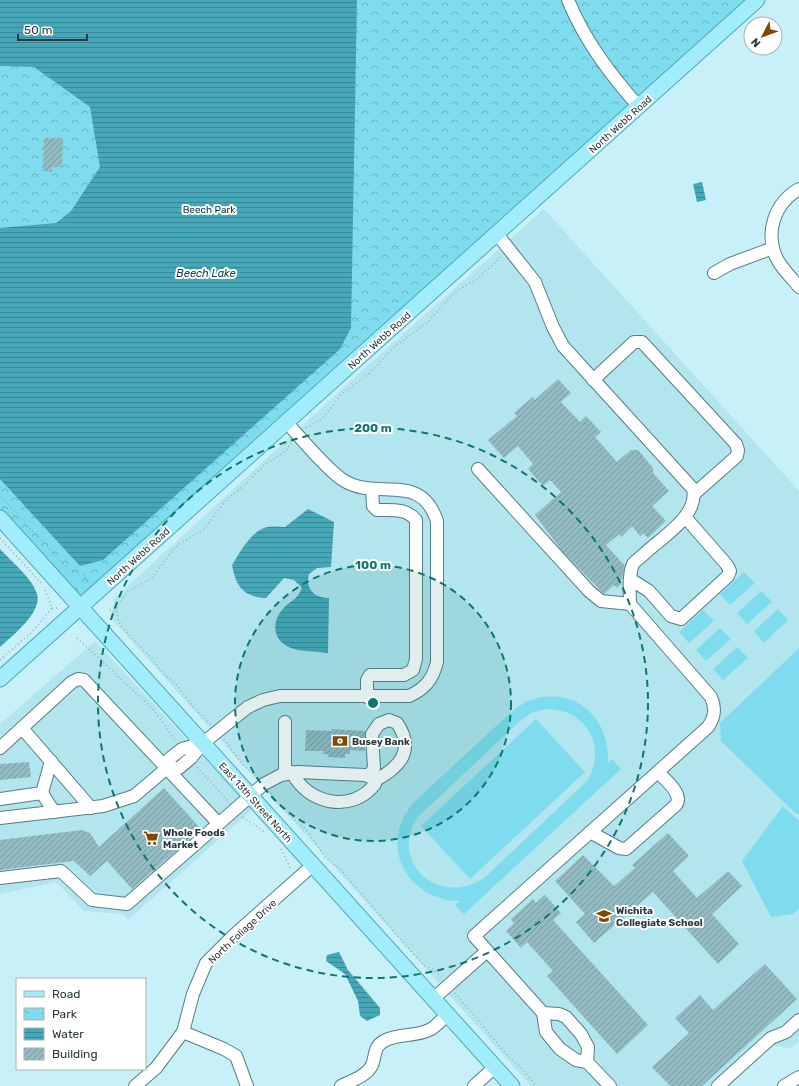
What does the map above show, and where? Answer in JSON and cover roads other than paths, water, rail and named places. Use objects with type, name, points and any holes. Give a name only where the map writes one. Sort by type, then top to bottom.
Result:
[{"type":"main road","name":"North Webb Road","points":[[0,679],[757,0]]},
{"type":"main road","name":"East 13th Street North","points":[[0,518],[512,1086]]},
{"type":"street","points":[[568,0],[588,41],[605,66],[639,107]]},
{"type":"street","points":[[799,189],[780,206],[773,222],[771,239],[776,257],[784,270],[799,286]]},
{"type":"street","points":[[497,234],[535,282],[553,327],[563,346],[693,489],[694,494],[692,508],[685,517],[634,564],[630,579],[630,604],[711,697],[714,704],[713,720],[708,727],[474,936],[543,1013],[546,1032],[560,1049],[576,1060],[587,1062],[610,1086]]},
{"type":"street","points":[[714,273],[730,264],[774,248]]},
{"type":"street","points":[[593,380],[634,342],[642,342],[736,444],[738,450],[737,456],[694,494]]},
{"type":"street","points":[[0,818],[91,808],[103,806],[134,796],[167,768],[169,760],[182,749],[203,743],[248,707],[269,698],[280,696],[409,696],[418,692],[428,684],[437,662],[437,521],[429,504],[416,493],[394,489],[356,487],[342,480],[287,423]]},
{"type":"street","points":[[478,469],[589,590],[601,601],[630,604]]},
{"type":"street","points":[[366,697],[367,680],[370,675],[404,675],[413,670],[416,659],[416,520],[410,514],[401,510],[377,510],[373,506],[372,489]]},
{"type":"street","points":[[630,579],[649,591],[672,616],[681,619],[728,576],[730,571],[727,565],[685,517]]},
{"type":"street","points":[[417,595],[437,594]]},
{"type":"street","points":[[0,748],[72,682],[78,679],[84,680],[218,823]]},
{"type":"street","points":[[0,878],[61,871],[92,900],[127,904],[264,784],[289,773],[371,779],[391,772],[405,753],[404,736],[397,723],[389,720],[379,724],[372,734],[371,747],[374,768],[371,779],[374,786],[358,799],[352,801],[333,802],[315,798],[305,791],[289,773],[285,722]]},
{"type":"street","points":[[22,728],[91,808]]},
{"type":"street","points":[[51,761],[42,793],[54,812]]},
{"type":"street","points":[[590,832],[619,848],[626,849],[676,805],[679,801],[678,796],[658,772]]},
{"type":"street","points":[[0,799],[42,793]]},
{"type":"street","name":"North Foliage Drive","points":[[141,1084],[156,1068],[183,1032],[193,994],[206,963],[233,936],[313,865]]},
{"type":"street","points":[[433,999],[487,951]]},
{"type":"street","points":[[543,1013],[559,1014],[566,1017],[581,1034],[588,1047],[587,1062]]},
{"type":"street","points":[[341,1086],[363,1074],[372,1066],[375,1050],[383,1041],[407,1034],[420,1033],[430,1030],[448,1014]]},
{"type":"street","points":[[718,1086],[772,1038],[786,1032],[799,1020]]},
{"type":"street","points":[[183,1032],[224,1049],[236,1056],[247,1086]]},
{"type":"street","points":[[474,1086],[495,1067]]},
{"type":"street","points":[[784,1086],[799,1077]]},
{"type":"water","name":"Beech Lake","points":[[0,0],[357,0],[351,328],[340,349],[103,560],[80,566],[0,479],[0,228],[56,223],[71,211],[100,167],[90,107],[34,67],[0,66]]},
{"type":"water","points":[[702,182],[706,200],[697,202],[693,184]]},
{"type":"water","points":[[308,509],[334,522],[331,567],[317,568],[309,574],[308,579],[308,584],[312,592],[324,598],[329,598],[328,653],[291,648],[280,641],[277,636],[275,626],[278,615],[300,593],[302,588],[294,580],[284,578],[266,598],[252,596],[239,585],[232,565],[244,546],[256,533],[266,527],[285,527]]},
{"type":"water","points":[[0,549],[31,582],[35,588],[38,601],[31,616],[25,624],[0,647]]},
{"type":"water","points":[[339,952],[348,970],[380,1008],[380,1015],[367,1021],[360,1016],[358,1001],[345,974],[326,961],[327,955]]},
{"type":"place","name":"Busey Bank","points":[[340,741]]},
{"type":"place","name":"Whole Foods Market","points":[[151,838]]},
{"type":"place","name":"Wichita Collegiate School","points":[[604,916]]},
{"type":"park label","name":"Beech Park","points":[[209,209]]}]
